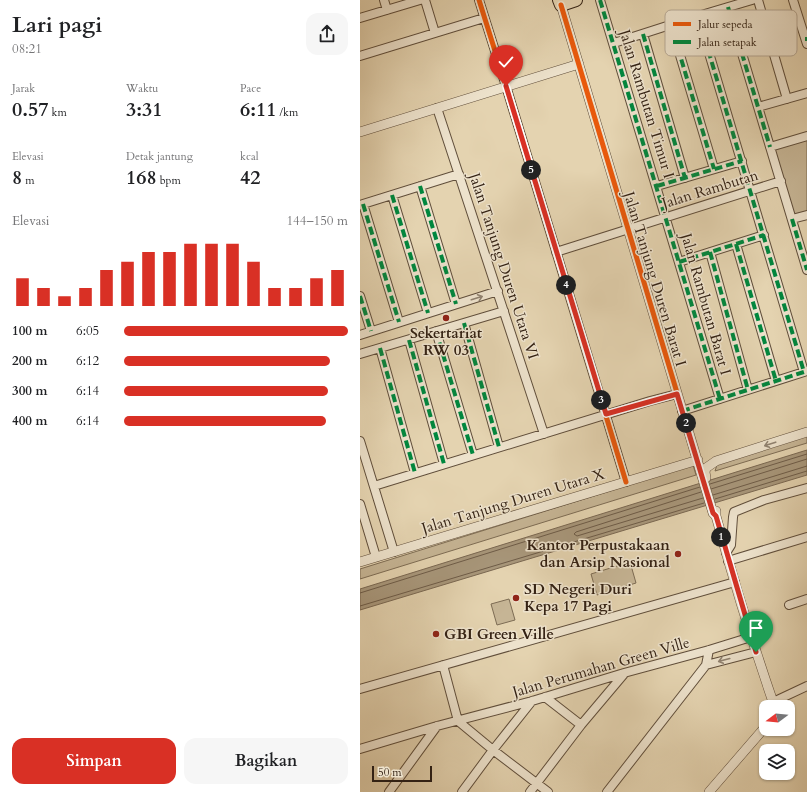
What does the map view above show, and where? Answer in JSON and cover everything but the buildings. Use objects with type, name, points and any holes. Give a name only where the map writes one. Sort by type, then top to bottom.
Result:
[{"type":"main road","points":[[560,2],[576,0]]},
{"type":"street","points":[[384,0],[387,10]]},
{"type":"street","points":[[360,18],[420,0]]},
{"type":"street","points":[[425,0],[436,33]]},
{"type":"street","points":[[478,0],[506,86],[626,482]]},
{"type":"street","name":"Jalan Rambutan Timur I","points":[[600,0],[666,217]]},
{"type":"street","points":[[718,10],[752,0]]},
{"type":"street","points":[[758,0],[761,10]]},
{"type":"street","points":[[793,0],[796,10]]},
{"type":"street","name":"Jalan Tanjung Duren Barat I","points":[[560,2],[682,411],[703,473],[734,582],[771,700]]},
{"type":"street","points":[[797,13],[806,41]]},
{"type":"street","points":[[360,56],[484,18]]},
{"type":"street","points":[[614,43],[665,27]]},
{"type":"street","points":[[643,34],[685,178]]},
{"type":"street","points":[[680,56],[714,169]]},
{"type":"street","points":[[682,411],[806,372],[710,56]]},
{"type":"street","points":[[743,56],[806,266]]},
{"type":"street","points":[[775,56],[787,98]]},
{"type":"street","points":[[360,132],[579,64]]},
{"type":"street","points":[[758,107],[807,93]]},
{"type":"street","name":"Jalan Tanjung Duren Utara VI","points":[[437,108],[544,434]]},
{"type":"street","points":[[770,147],[807,136]]},
{"type":"street","points":[[657,186],[742,161]]},
{"type":"street","points":[[399,322],[362,204],[459,174]]},
{"type":"street","name":"Jalan Rambutan","points":[[556,252],[781,181]]},
{"type":"street","points":[[420,186],[456,304]]},
{"type":"street","points":[[392,195],[428,313]]},
{"type":"street","points":[[792,219],[807,215]]},
{"type":"street","name":"Jalan Rambutan Barat I","points":[[666,217],[720,399]]},
{"type":"street","points":[[679,262],[764,235]]},
{"type":"street","points":[[736,244],[776,381]]},
{"type":"street","points":[[710,252],[748,390]]},
{"type":"street","points":[[360,335],[498,292]]},
{"type":"street","points":[[360,296],[371,331]]},
{"type":"street","points":[[360,354],[504,311]]},
{"type":"street","points":[[464,323],[499,447]]},
{"type":"street","points":[[436,331],[473,455]]},
{"type":"street","points":[[409,340],[444,464]]},
{"type":"street","points":[[380,348],[415,473]]},
{"type":"street","points":[[374,486],[606,414],[677,394]]},
{"type":"street","points":[[703,473],[706,468],[716,460],[807,432]]},
{"type":"street","points":[[360,441],[394,552]]},
{"type":"street","points":[[697,458],[716,460]]},
{"type":"street","name":"Jalan Tanjung Duren Utara X","points":[[360,562],[626,482],[697,458]]},
{"type":"street","points":[[727,557],[731,545],[734,512],[764,500],[807,488]]},
{"type":"street","points":[[360,504],[376,557]]},
{"type":"street","points":[[727,557],[807,537]]},
{"type":"street","points":[[360,689],[734,582]]},
{"type":"street","points":[[789,604],[807,599]]},
{"type":"street","name":"Jalan Perumahan Green Ville","points":[[360,749],[437,726],[532,701],[751,637]]},
{"type":"street","points":[[607,792],[706,665],[709,650]]},
{"type":"street","name":"Jalan Perumahan Green Ville","points":[[706,665],[756,652]]},
{"type":"street","points":[[443,665],[458,721],[548,792]]},
{"type":"street","points":[[530,792],[581,725],[624,673]]},
{"type":"street","points":[[782,700],[807,686]]},
{"type":"street","points":[[545,697],[581,725]]},
{"type":"street","points":[[462,792],[532,701]]},
{"type":"street","points":[[389,792],[437,726]]},
{"type":"street","points":[[709,792],[759,734]]},
{"type":"shaded area","points":[[807,140],[807,213],[794,217],[774,149]]},
{"type":"shaded area","points":[[807,435],[807,443],[715,471],[718,462]]},
{"type":"shaded area","points":[[693,465],[696,475],[360,579],[360,569]]},
{"type":"shaded area","points":[[630,562],[636,583],[597,595],[591,574]]},
{"type":"shaded area","points":[[509,599],[515,620],[497,625],[491,604]]},
{"type":"water","points":[[807,450],[807,475],[360,610],[360,589]]},
{"type":"marked path","points":[[600,0],[720,399]]},
{"type":"marked path","points":[[643,34],[685,178]]},
{"type":"marked path","points":[[680,56],[714,169]]},
{"type":"marked path","points":[[710,56],[804,372]]},
{"type":"marked path","points":[[743,56],[770,147]]},
{"type":"marked path","points":[[657,186],[742,161]]},
{"type":"marked path","points":[[420,186],[456,304]]},
{"type":"marked path","points":[[392,195],[428,313]]},
{"type":"marked path","points":[[363,204],[399,322]]},
{"type":"marked path","points":[[792,219],[807,270]]},
{"type":"marked path","points":[[679,262],[764,235]]},
{"type":"marked path","points":[[736,244],[776,381]]},
{"type":"marked path","points":[[710,252],[748,390]]},
{"type":"marked path","points":[[360,296],[371,331]]},
{"type":"marked path","points":[[464,323],[499,447]]},
{"type":"marked path","points":[[436,331],[473,455]]},
{"type":"marked path","points":[[409,340],[444,464]]},
{"type":"marked path","points":[[380,348],[415,473]]},
{"type":"marked path","points":[[682,411],[807,371]]},
{"type":"cycle path","points":[[479,0],[626,482]]},
{"type":"cycle path","points":[[561,5],[713,513],[716,516]]},
{"type":"place","name":"Sekertariat RW 03","points":[[446,318]]},
{"type":"place","name":"Kantor Perpustakaan dan Arsip Nasional","points":[[678,554]]},
{"type":"place","name":"SD Negeri Duri Kepa 17 Pagi","points":[[516,598]]},
{"type":"place","name":"GBI Green Ville","points":[[436,634]]},
{"type":"route","points":[[506,86],[606,414],[677,394],[713,513],[716,516],[756,652]]}]
